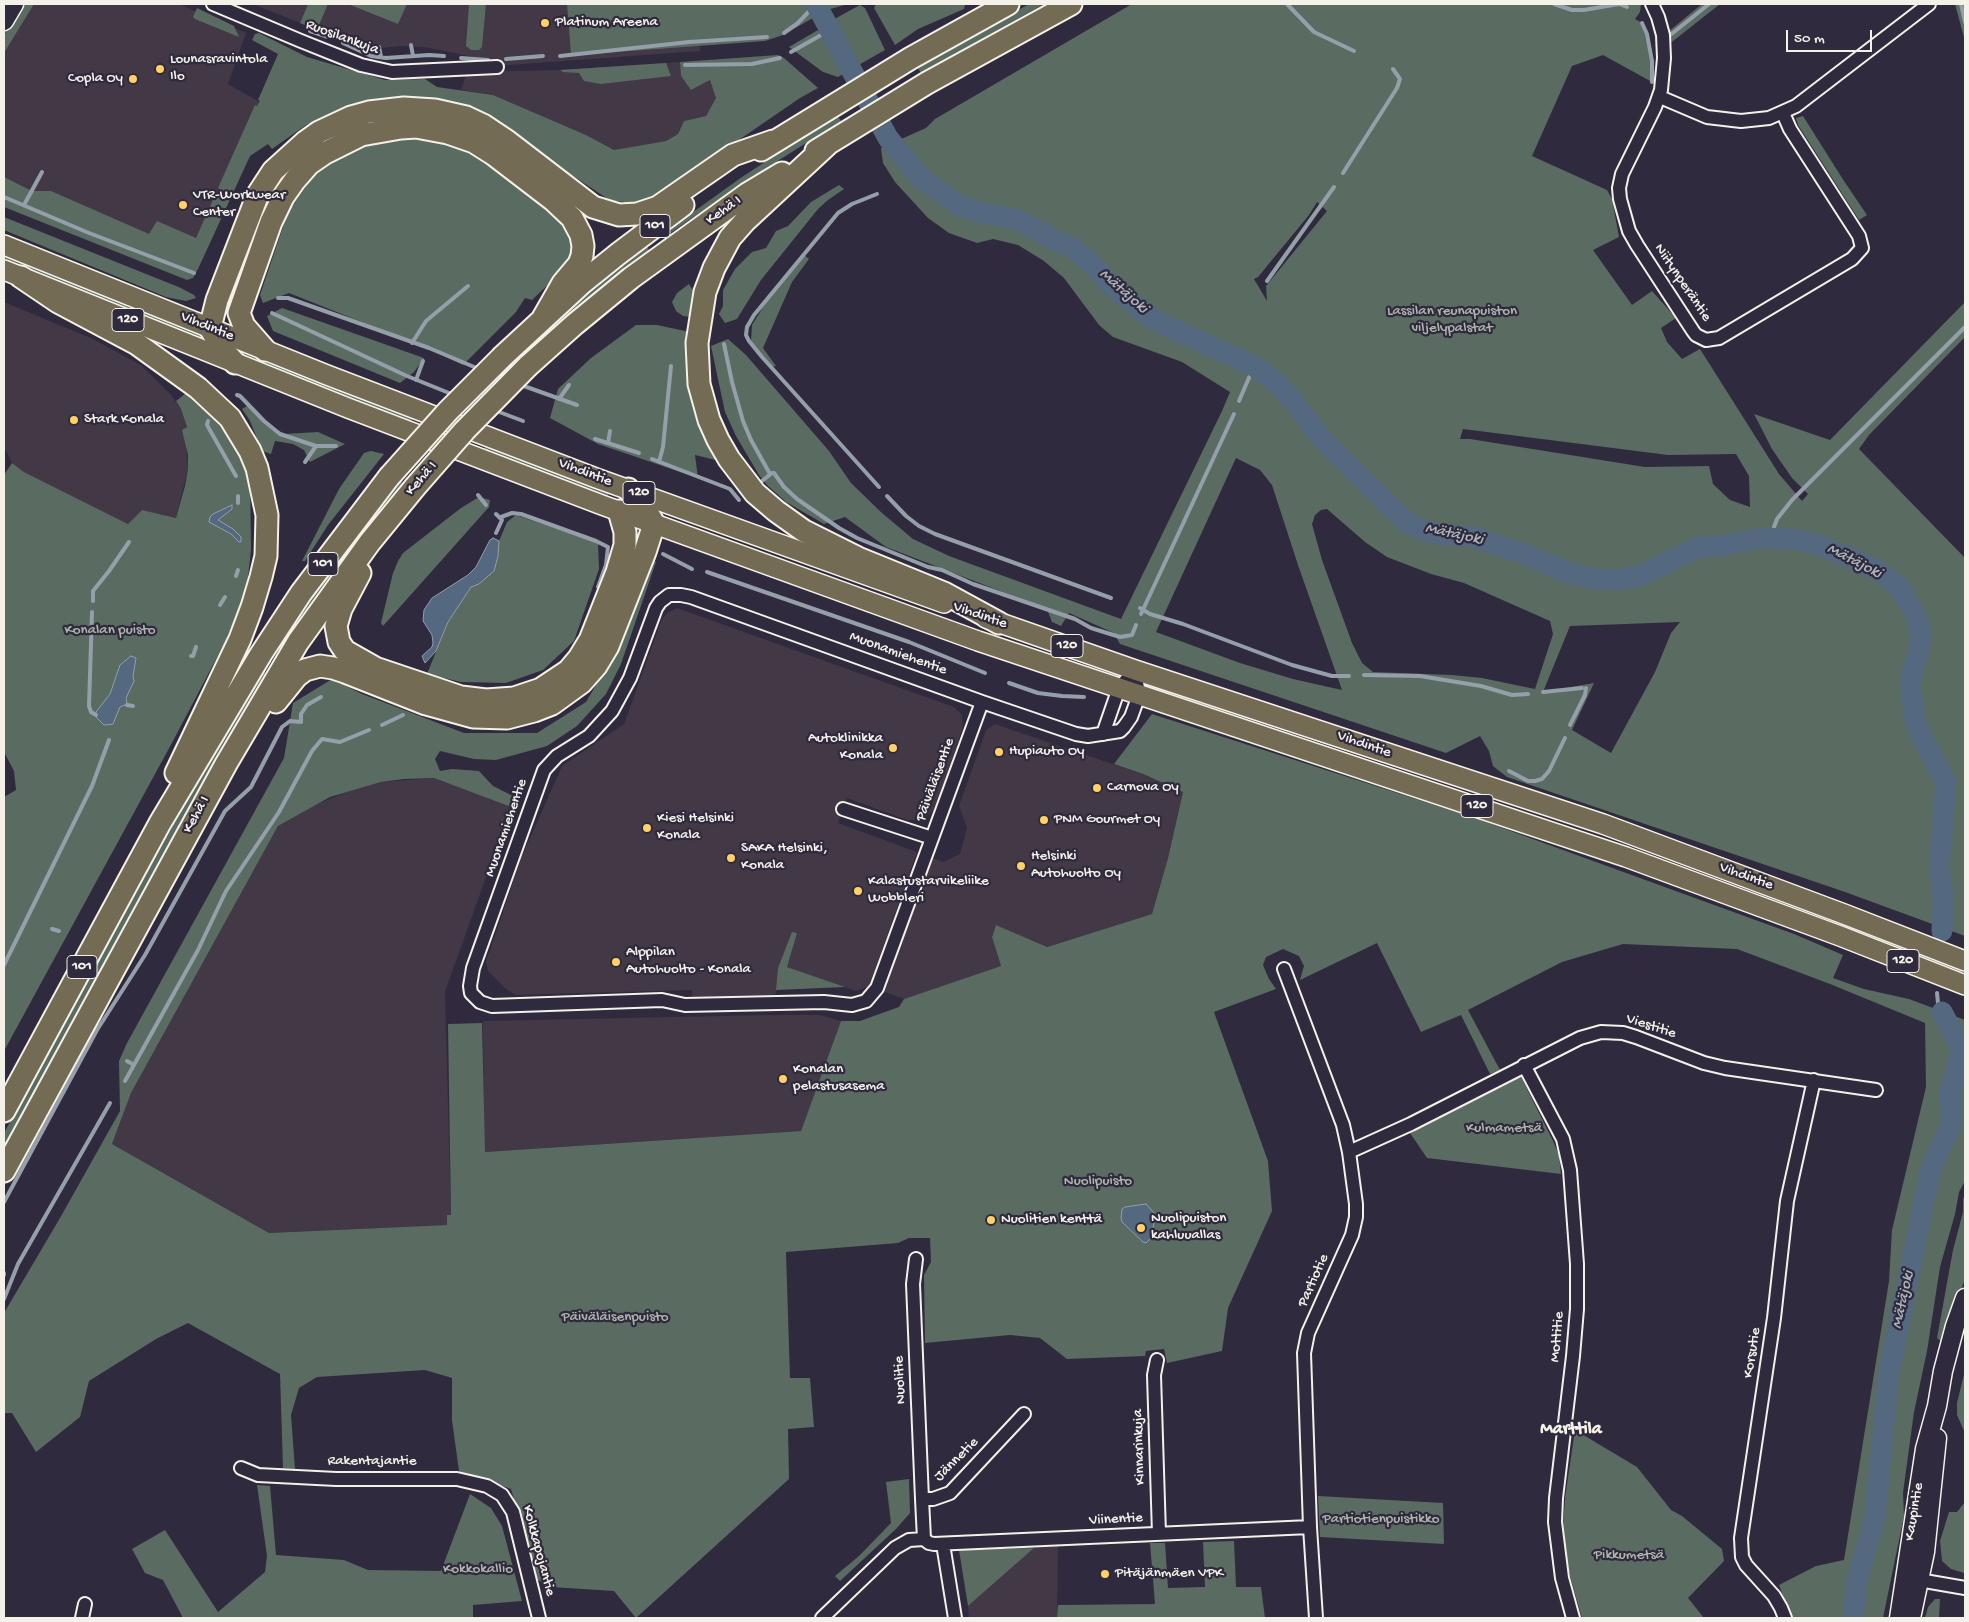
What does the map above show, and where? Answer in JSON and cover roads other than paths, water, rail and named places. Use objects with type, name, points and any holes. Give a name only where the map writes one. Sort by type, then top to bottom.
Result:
[{"type":"highway","name":"Kehä I","points":[[4,1111],[160,823],[276,631],[311,579],[389,478],[448,411],[543,318],[618,254],[773,141],[911,58],[1008,4]]},
{"type":"highway","name":"Kehä I","points":[[4,1170],[226,764],[298,642],[370,542],[465,430],[528,366],[575,324],[673,246],[747,194],[927,83],[1071,4]]},
{"type":"highway","points":[[234,363],[210,328],[217,300],[258,194],[273,171],[304,142],[318,132],[351,117],[369,112],[404,108],[435,110],[466,117],[507,140],[593,207],[619,215],[637,214],[658,207],[733,155],[773,141]]},
{"type":"highway","points":[[265,350],[244,326],[239,313],[271,222],[283,197],[309,164],[325,153],[361,135],[387,129],[430,129],[474,142],[494,154],[553,200],[572,218],[581,235],[582,256],[579,264],[563,283],[543,318]]},
{"type":"highway","points":[[828,144],[785,185],[761,204],[730,238],[714,268],[705,292],[697,343],[700,384],[704,402],[718,440],[739,474],[764,502],[804,531],[858,558],[944,592],[999,623]]},
{"type":"highway","points":[[12,274],[58,302],[137,344],[198,388],[230,418],[250,451],[257,468],[267,515],[266,556],[252,607],[240,639],[179,766],[160,823]]},
{"type":"highway","points":[[226,764],[256,736],[289,684],[301,673],[315,667],[333,668],[426,704],[473,717],[507,718],[534,712],[552,704],[581,683],[596,666],[608,646],[642,560],[654,524],[646,510],[628,490]]},
{"type":"highway","points":[[370,542],[358,579],[341,609],[336,626],[339,642],[345,651],[375,668],[460,697],[498,700],[514,698],[541,688],[568,671],[579,658],[601,616],[623,554],[626,532],[619,511]]},
{"type":"main road","points":[[4,21],[14,4]]},
{"type":"main road","name":"Vihdintie","points":[[4,245],[265,350],[628,490],[1135,670],[1602,824],[1965,961]]},
{"type":"main road","name":"Vihdintie","points":[[12,274],[234,363],[654,524],[978,641],[1490,810],[1635,860],[1840,936],[1965,985]]},
{"type":"main road","name":"Kaupintie","points":[[1899,1618],[1912,1578],[1925,1552],[1937,1451],[1937,1406],[1943,1371],[1965,1298]]},
{"type":"main road","name":"Kaupintie","points":[[1911,1618],[1912,1578]]},
{"type":"street","name":"Ruosilankuja","points":[[213,4],[361,65],[392,72],[497,67]]},
{"type":"street","name":"Niitynperäntie","points":[[1652,4],[1663,35],[1660,97],[1622,174],[1619,188],[1620,199],[1629,231],[1637,245],[1696,336],[1706,340],[1719,338],[1852,259],[1862,248],[1859,236],[1790,129],[1783,113]]},
{"type":"street","points":[[1660,97],[1707,117],[1741,121],[1769,118],[1796,106],[1929,4]]},
{"type":"street","name":"Muonamiehentie","points":[[932,838],[877,988],[872,996],[859,1004],[852,1006],[806,1002],[685,1004],[662,1000],[492,1006],[480,1002],[472,993],[470,986],[473,968],[544,770],[557,756],[589,736],[612,710],[630,678],[656,608],[669,595],[691,597],[982,702],[1076,734],[1088,736],[1120,731],[1124,728],[1131,717],[1139,695],[1135,670]]},
{"type":"street","points":[[1103,734],[1119,688],[1135,670]]},
{"type":"street","name":"Päiväläisentie","points":[[843,809],[932,838],[982,702]]},
{"type":"street","name":"Partiotie","points":[[1284,969],[1343,1125],[1350,1152],[1356,1204],[1354,1226],[1308,1333],[1304,1353],[1310,1527],[1316,1618]]},
{"type":"street","name":"Viestitie","points":[[1350,1152],[1411,1124],[1580,1038],[1601,1032],[1636,1036],[1704,1063],[1725,1068],[1876,1090]]},
{"type":"street","name":"Mottitie","points":[[1524,1065],[1563,1139],[1570,1170],[1577,1264],[1577,1309],[1555,1522],[1562,1578],[1573,1618]]},
{"type":"street","name":"Korsutie","points":[[1785,1618],[1774,1596],[1746,1565],[1742,1557],[1741,1538],[1774,1318],[1788,1201],[1814,1080]]},
{"type":"street","name":"Nuolitie","points":[[916,1259],[913,1284],[922,1499]]},
{"type":"street","name":"Kinnarinkuja","points":[[1158,1360],[1154,1375],[1160,1534]]},
{"type":"street","name":"Jännetie","points":[[922,1499],[938,1498],[950,1493],[1024,1414]]},
{"type":"street","name":"Rakentajantie","points":[[241,1468],[258,1475],[267,1476],[336,1479],[456,1479],[487,1486],[502,1495]]},
{"type":"street","name":"Kolkkapojantie","points":[[502,1495],[513,1512],[539,1618]]},
{"type":"street","points":[[822,1618],[895,1548],[909,1540],[924,1539],[922,1499]]},
{"type":"street","name":"Viinentie","points":[[924,1539],[929,1543],[943,1544],[1310,1527]]},
{"type":"street","points":[[943,1544],[955,1618]]},
{"type":"street","points":[[1912,1578],[1965,1588]]},
{"type":"street","points":[[82,1618],[85,1604]]},
{"type":"water","points":[[232,505],[232,509],[218,520],[233,529],[241,537],[241,542],[209,522],[213,514]]},
{"type":"water","points":[[493,538],[499,541],[494,571],[479,584],[471,587],[448,622],[436,651],[425,663],[422,656],[432,647],[433,643],[432,635],[423,621],[424,610],[432,598],[468,575],[476,567],[490,540]]},
{"type":"water","points":[[131,656],[136,658],[134,681],[126,698],[127,704],[120,707],[113,724],[104,725],[96,717],[96,712],[110,694],[120,665]]},
{"type":"water","name":"Nuolipuiston kahluuallas","points":[[1146,1204],[1155,1214],[1152,1237],[1146,1243],[1122,1222],[1121,1218],[1122,1209],[1125,1207]]},
{"type":"waterway","points":[[784,33],[798,23],[816,4]]},
{"type":"waterway","name":"Mätäjoki","points":[[816,4],[888,138],[920,177],[958,205],[982,213],[1015,219],[1051,239],[1070,246],[1092,264],[1111,285],[1147,315],[1160,323],[1254,366],[1278,384],[1321,438],[1404,520],[1420,529],[1439,534],[1473,537],[1519,552],[1571,574],[1596,579],[1621,580],[1642,575],[1701,546],[1718,546],[1761,538],[1793,539],[1816,544],[1853,559],[1877,570],[1899,587],[1917,618],[1921,635],[1910,681],[1915,719],[1923,739],[1946,783],[1939,867],[1943,897],[1942,931]]},
{"type":"waterway","points":[[1287,4],[1314,32],[1354,51]]},
{"type":"waterway","points":[[1554,4],[1572,10],[1584,10],[1619,4],[1627,7]]},
{"type":"waterway","points":[[1669,36],[1709,4]]},
{"type":"waterway","points":[[1961,4],[1965,22]]},
{"type":"waterway","points":[[1642,23],[1647,34],[1652,61],[1652,82]]},
{"type":"waterway","points":[[791,52],[830,30]]},
{"type":"waterway","points":[[310,31],[328,37]]},
{"type":"waterway","points":[[560,56],[689,42],[767,37]]},
{"type":"waterway","points":[[343,43],[371,56],[386,58],[429,55],[444,56]]},
{"type":"waterway","points":[[411,45],[413,56]]},
{"type":"waterway","points":[[379,47],[381,57]]},
{"type":"waterway","points":[[506,59],[543,56]]},
{"type":"waterway","points":[[461,58],[488,60]]},
{"type":"waterway","points":[[685,65],[752,64],[780,58]]},
{"type":"waterway","points":[[1343,173],[1397,88],[1400,79],[1393,69]]},
{"type":"waterway","points":[[24,205],[42,172]]},
{"type":"waterway","points":[[1267,281],[1334,187]]},
{"type":"waterway","points":[[877,194],[852,204],[838,213],[754,315],[747,327],[746,335],[762,357],[879,487]]},
{"type":"waterway","points":[[4,197],[89,233],[194,273]]},
{"type":"waterway","points":[[412,343],[426,321],[468,286]]},
{"type":"waterway","points":[[278,298],[288,298],[429,348],[479,369]]},
{"type":"waterway","points":[[272,313],[407,376],[454,395]]},
{"type":"waterway","points":[[1774,539],[1774,527],[1777,519],[1792,500],[1965,327]]},
{"type":"waterway","points":[[724,344],[743,421],[770,474]]},
{"type":"waterway","points":[[1224,351],[1227,345]]},
{"type":"waterway","points":[[416,380],[423,361]]},
{"type":"waterway","points":[[659,462],[663,447],[671,366]]},
{"type":"waterway","points":[[1239,401],[1254,366]]},
{"type":"waterway","points":[[521,385],[577,405]]},
{"type":"waterway","points":[[559,399],[569,385]]},
{"type":"waterway","points":[[237,395],[280,434],[316,446],[336,446]]},
{"type":"waterway","points":[[494,410],[523,421]]},
{"type":"waterway","points":[[1141,614],[1234,414]]},
{"type":"waterway","points":[[208,421],[207,425],[236,476]]},
{"type":"waterway","points":[[608,443],[610,431]]},
{"type":"waterway","points":[[595,439],[639,453]]},
{"type":"waterway","points":[[305,462],[316,446]]},
{"type":"waterway","points":[[652,459],[730,489],[739,500]]},
{"type":"waterway","points":[[762,481],[774,473],[784,487],[797,499],[839,528],[857,538],[928,567],[942,570],[973,584],[1075,619],[1091,628],[1120,637],[1132,635],[1136,625]]},
{"type":"waterway","points":[[478,495],[486,505]]},
{"type":"waterway","points":[[238,496],[238,503]]},
{"type":"waterway","points":[[887,496],[906,516],[919,526],[935,534],[1111,598]]},
{"type":"waterway","points":[[501,517],[512,513],[521,514],[608,547],[606,565],[598,587]]},
{"type":"waterway","points":[[496,514],[502,520],[496,533]]},
{"type":"waterway","points":[[93,601],[93,591],[129,542]]},
{"type":"waterway","points":[[663,554],[692,569]]},
{"type":"waterway","points":[[236,576],[238,570]]},
{"type":"waterway","points":[[707,572],[909,642],[985,673]]},
{"type":"waterway","points":[[220,605],[225,597]]},
{"type":"waterway","points":[[1140,608],[1150,614],[1183,624],[1292,665],[1332,676],[1349,676]]},
{"type":"waterway","points":[[92,612],[89,706],[91,712],[96,715]]},
{"type":"waterway","points":[[191,656],[193,656],[196,647]]},
{"type":"waterway","points":[[1364,675],[1420,676],[1481,686],[1512,695],[1528,694]]},
{"type":"waterway","points":[[1009,683],[1038,693],[1084,697]]},
{"type":"waterway","points":[[1543,692],[1582,688]]},
{"type":"waterway","points":[[1570,725],[1585,695],[1586,688]]},
{"type":"waterway","points":[[4,1202],[97,1030],[145,955],[225,811],[251,787],[282,727],[290,721],[301,722],[301,714],[307,705],[321,697]]},
{"type":"waterway","points":[[127,705],[133,706]]},
{"type":"waterway","points":[[382,725],[403,715]]},
{"type":"waterway","points":[[125,1081],[198,950],[226,891],[279,812],[312,751],[322,739],[340,742],[369,730]]},
{"type":"waterway","points":[[1509,771],[1528,781],[1542,779],[1549,771],[1565,738]]},
{"type":"waterway","points":[[4,965],[92,786],[109,740]]},
{"type":"waterway","points":[[52,929],[59,931]]},
{"type":"waterway","name":"Mätäjoki","points":[[1937,993],[1938,1003],[1942,1012]]},
{"type":"waterway","name":"Mätäjoki","points":[[1853,1618],[1856,1585],[1875,1516],[1889,1372],[1931,1168],[1951,1125],[1950,1090],[1962,1050],[1942,1012]]},
{"type":"waterway","points":[[127,1061],[134,1065]]},
{"type":"waterway","points":[[4,1299],[18,1264],[110,1103]]},
{"type":"place","name":"Platinum Areena","points":[[545,23]]},
{"type":"place","name":"Lounasravintola Ilo","points":[[160,69]]},
{"type":"place","name":"Copla Oy","points":[[133,79]]},
{"type":"place","name":"VTR-Workwear Center","points":[[183,205]]},
{"type":"place","name":"Stark Konala","points":[[74,420]]},
{"type":"place","name":"Autoklinikka Konala","points":[[893,748]]},
{"type":"place","name":"Hupiauto Oy","points":[[999,752]]},
{"type":"place","name":"Carnova Oy","points":[[1097,788]]},
{"type":"place","name":"PNM Gourmet Oy","points":[[1044,820]]},
{"type":"place","name":"Kiesi Helsinki Konala","points":[[647,828]]},
{"type":"place","name":"SAKA Helsinki, Konala","points":[[731,858]]},
{"type":"place","name":"Helsinki Autohuolto Oy","points":[[1021,866]]},
{"type":"place","name":"Kalastustarvikeliike Wobbleri","points":[[858,891]]},
{"type":"place","name":"Alppilan Autohuolto - Konala","points":[[616,962]]},
{"type":"place","name":"Konalan pelastusasema","points":[[783,1079]]},
{"type":"place","name":"Nuolitien kenttä","points":[[991,1220]]},
{"type":"place","name":"Nuolipuiston kahluuallas","points":[[1141,1228]]},
{"type":"place","name":"Pitäjänmäen VPK","points":[[1105,1574]]},
{"type":"district","name":"Marttila","points":[[1571,1430]]},
{"type":"park label","name":"Lassilan reunapuiston viljelypalstat","points":[[1452,320]]},
{"type":"park label","name":"Konalan puisto","points":[[110,631]]},
{"type":"park label","name":"Kulmametsä","points":[[1504,1129]]},
{"type":"park label","name":"Nuolipuisto","points":[[1098,1182]]},
{"type":"park label","name":"Päiväläisenpuisto","points":[[615,1318]]},
{"type":"park label","name":"Partiotienpuistikko","points":[[1381,1520]]},
{"type":"park label","name":"Pikkumetsä","points":[[1629,1556]]},
{"type":"park label","name":"Kokkokallio","points":[[478,1570]]}]
